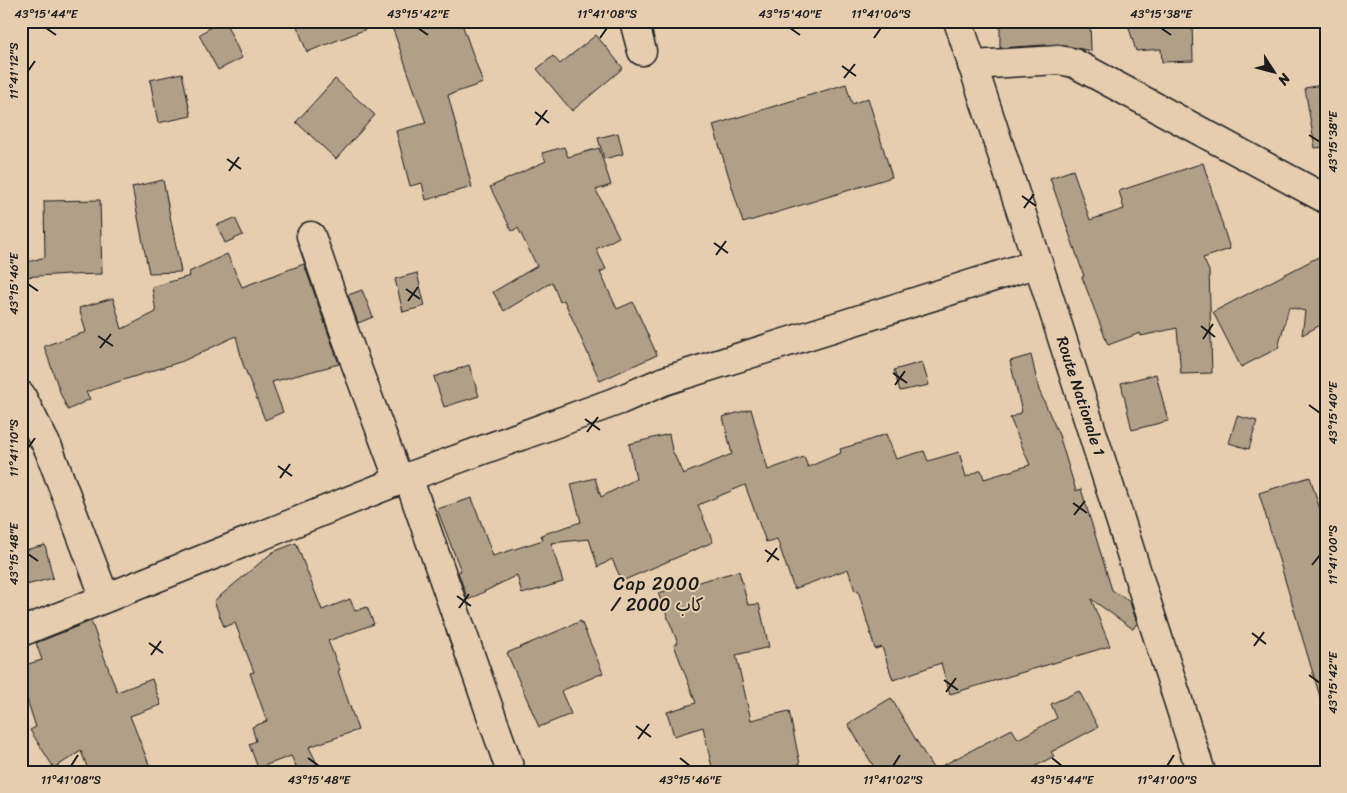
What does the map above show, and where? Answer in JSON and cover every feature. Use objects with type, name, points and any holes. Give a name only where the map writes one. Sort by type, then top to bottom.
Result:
[{"type":"street","points":[[634,21],[642,51]]},
{"type":"street","name":"Route Nationale 1","points":[[958,21],[1038,262],[1201,772]]},
{"type":"street","points":[[972,65],[1059,60],[1074,63],[1326,199]]},
{"type":"street","points":[[311,236],[355,362],[404,479],[511,772]]},
{"type":"street","points":[[21,632],[404,479],[620,400],[664,381],[1038,262]]},
{"type":"street","points":[[21,395],[50,450],[106,598]]},
{"type":"building","points":[[220,21],[225,21],[242,58],[218,70],[199,35]]},
{"type":"building","points":[[295,21],[382,21],[382,23],[307,52]]},
{"type":"building","points":[[390,21],[461,21],[483,83],[448,95],[472,187],[426,200],[422,183],[410,186],[396,131],[426,123]]},
{"type":"building","points":[[1000,21],[1090,21],[1091,51],[1058,44],[1000,48]]},
{"type":"building","points":[[1127,21],[1192,21],[1193,61],[1162,62],[1161,49],[1136,51]]},
{"type":"building","points":[[596,35],[623,68],[572,111],[537,69],[553,56],[560,64]]},
{"type":"building","points":[[182,73],[191,116],[158,123],[150,80]]},
{"type":"building","points":[[335,79],[375,115],[336,159],[296,122]]},
{"type":"building","points":[[846,84],[852,104],[868,98],[892,177],[743,223],[713,125]]},
{"type":"building","points":[[1326,84],[1326,147],[1315,148],[1305,88]]},
{"type":"building","points":[[618,133],[623,154],[604,159],[598,138]]},
{"type":"building","points":[[564,147],[568,157],[599,148],[611,185],[596,190],[619,237],[596,249],[606,269],[600,272],[617,309],[633,302],[657,355],[600,381],[564,300],[560,302],[552,282],[504,311],[493,292],[537,266],[518,228],[512,231],[490,187],[546,161],[542,153]]},
{"type":"building","points":[[1203,163],[1230,249],[1203,258],[1209,271],[1212,373],[1181,374],[1177,328],[1141,336],[1140,333],[1108,345],[1082,277],[1084,276],[1050,178],[1073,170],[1090,220],[1124,209],[1119,191]]},
{"type":"building","points":[[163,180],[181,272],[149,273],[132,187]]},
{"type":"building","points":[[100,200],[102,274],[21,277],[21,264],[45,257],[44,201]]},
{"type":"building","points":[[235,218],[243,235],[225,243],[217,225]]},
{"type":"building","points":[[1326,253],[1326,322],[1302,335],[1305,311],[1289,307],[1278,348],[1241,367],[1213,312]]},
{"type":"building","points":[[227,254],[242,287],[304,264],[339,364],[272,382],[283,412],[265,420],[243,364],[236,336],[183,361],[86,392],[90,399],[68,410],[44,346],[86,332],[79,308],[113,298],[122,329],[156,312],[152,287],[190,276],[189,272]]},
{"type":"building","points":[[417,273],[425,306],[403,312],[395,279]]},
{"type":"building","points":[[362,290],[373,317],[358,323],[348,295]]},
{"type":"building","points":[[1031,355],[1039,390],[1059,435],[1076,491],[1081,489],[1112,590],[1130,602],[1137,623],[1133,629],[1091,599],[1110,646],[950,694],[941,663],[893,680],[882,647],[875,649],[858,590],[855,591],[848,569],[794,589],[777,539],[766,542],[745,485],[698,505],[713,542],[622,581],[612,559],[598,567],[589,539],[551,543],[563,582],[522,594],[517,575],[468,600],[458,572],[461,571],[437,509],[472,498],[493,556],[543,540],[541,535],[581,522],[571,484],[595,478],[601,497],[636,479],[629,444],[669,434],[672,450],[683,474],[732,454],[723,417],[751,409],[768,470],[804,457],[808,467],[841,453],[840,449],[886,434],[896,459],[924,451],[928,461],[959,452],[966,477],[981,470],[984,479],[1030,465],[1010,418],[1022,412],[1010,361]]},
{"type":"building","points":[[922,362],[929,385],[900,391],[894,370]]},
{"type":"building","points":[[469,365],[479,396],[444,407],[434,377]]},
{"type":"building","points":[[1156,374],[1168,421],[1132,430],[1121,383]]},
{"type":"building","points":[[1237,416],[1257,421],[1249,449],[1229,443]]},
{"type":"building","points":[[1310,477],[1326,529],[1326,699],[1321,700],[1259,493]]},
{"type":"building","points":[[296,543],[322,610],[350,599],[355,611],[367,607],[374,624],[328,641],[340,670],[338,671],[358,730],[309,747],[321,772],[299,772],[291,756],[258,768],[249,744],[256,741],[252,727],[267,721],[250,673],[254,672],[235,623],[224,627],[214,601],[273,552]]},
{"type":"building","points":[[45,545],[53,578],[26,585],[21,565],[21,551]]},
{"type":"building","points":[[739,571],[748,605],[759,604],[769,647],[736,655],[751,720],[789,711],[800,764],[766,772],[713,772],[703,727],[674,736],[667,712],[696,703],[674,645],[678,643],[658,593]]},
{"type":"building","points":[[91,621],[117,692],[152,679],[161,705],[130,716],[152,772],[89,772],[81,751],[54,768],[30,730],[36,727],[21,681],[21,666],[42,660],[36,643]]},
{"type":"building","points":[[581,621],[603,673],[561,691],[571,714],[539,727],[507,653]]},
{"type":"building","points":[[1079,691],[1098,727],[1051,752],[1054,756],[1025,772],[877,772],[848,724],[891,698],[934,770],[1012,729],[1018,739],[1057,718],[1051,704]]},
{"type":"district","name":"Cap 2000 / كاب 2000","points":[[657,594]]}]
